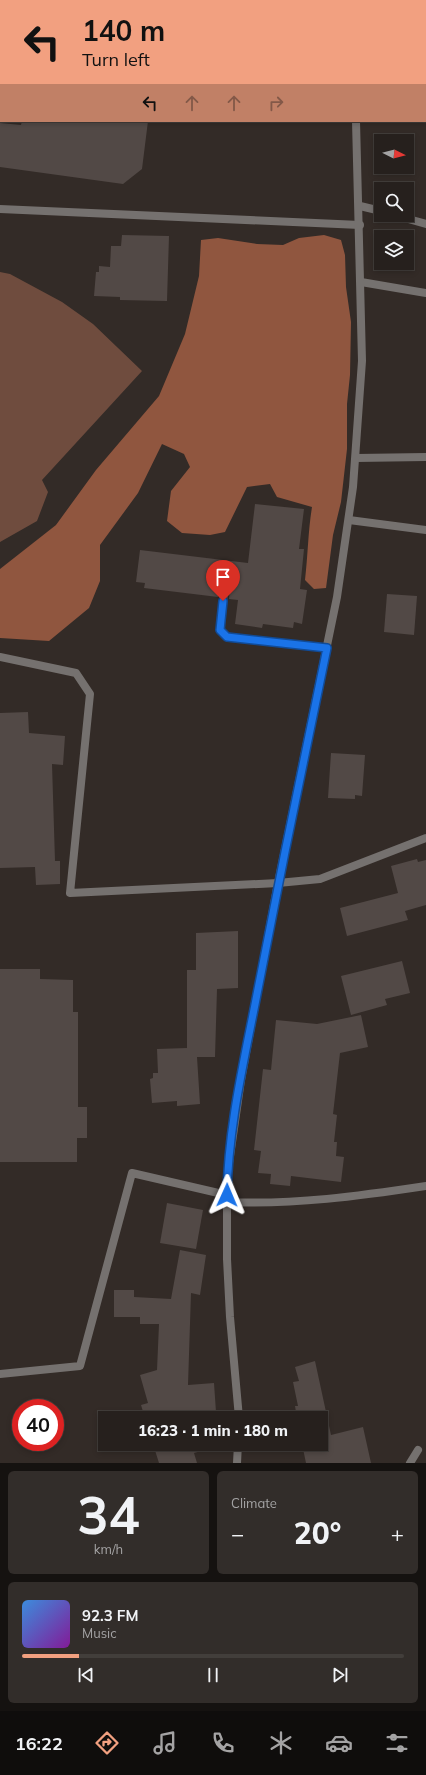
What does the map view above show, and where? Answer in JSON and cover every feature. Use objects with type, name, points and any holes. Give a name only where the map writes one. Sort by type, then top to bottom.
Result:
[{"type":"street","points":[[238,1411],[230,1317],[227,1259],[227,1198],[230,1146],[278,883],[338,597],[349,520],[356,458],[362,361],[360,206],[356,122]]},
{"type":"street","points":[[360,206],[374,209]]},
{"type":"street","points":[[0,209],[360,225]]},
{"type":"street","points":[[414,221],[426,224]]},
{"type":"street","points":[[361,282],[426,293]]},
{"type":"street","points":[[356,458],[426,457]]},
{"type":"street","points":[[349,520],[426,530]]},
{"type":"street","points":[[226,572],[220,630],[227,637],[327,648]]},
{"type":"street","points":[[0,657],[76,673],[90,694],[70,893],[278,883],[320,879],[426,838]]},
{"type":"street","points":[[0,1374],[80,1366],[132,1173],[227,1198],[254,1203],[353,1197],[426,1186]]},
{"type":"street","points":[[410,1463],[418,1450]]},
{"type":"street","points":[[237,1463],[238,1451]]},
{"type":"shaded area","points":[[324,235],[341,240],[345,255],[346,287],[351,322],[350,375],[347,404],[347,449],[341,502],[333,535],[326,588],[314,589],[305,580],[312,507],[277,497],[270,484],[247,487],[225,532],[210,535],[182,533],[167,521],[171,491],[190,467],[184,454],[162,444],[138,493],[100,545],[100,581],[89,608],[49,641],[0,638],[0,569],[56,525],[96,470],[159,396],[185,334],[199,276],[201,240],[218,238],[257,244],[283,245],[299,238]]},
{"type":"shaded area","points":[[0,272],[10,274],[62,302],[93,324],[142,371],[42,480],[48,492],[37,521],[0,542]]},
{"type":"building","points":[[22,122],[148,122],[142,169],[123,184],[0,167],[0,123],[21,125]]},
{"type":"building","points":[[122,235],[169,236],[167,301],[120,300],[120,297],[94,296],[96,272],[99,272],[99,266],[110,267],[111,246],[121,246]]},
{"type":"building","points":[[255,504],[304,509],[299,549],[304,549],[300,589],[307,590],[302,624],[294,622],[293,628],[263,624],[262,628],[235,624],[238,600],[229,599],[231,572],[227,567],[223,567],[221,571],[218,597],[144,588],[145,583],[136,582],[140,550],[248,563]]},
{"type":"building","points":[[387,594],[417,596],[414,635],[384,632]]},
{"type":"building","points":[[28,712],[29,733],[65,736],[63,765],[52,764],[55,861],[60,861],[60,884],[36,885],[35,867],[0,868],[0,713]]},
{"type":"building","points":[[331,753],[365,755],[362,796],[355,795],[355,799],[328,798]]},
{"type":"building","points":[[417,859],[418,862],[426,860],[426,905],[405,911],[408,920],[347,936],[340,908],[398,893],[391,866]]},
{"type":"building","points":[[238,931],[238,988],[217,989],[215,1057],[197,1057],[200,1104],[177,1106],[177,1101],[152,1103],[150,1079],[153,1078],[153,1073],[158,1073],[157,1049],[187,1048],[187,970],[196,970],[196,933]]},
{"type":"building","points":[[402,961],[410,993],[385,999],[387,1005],[351,1015],[341,976]]},
{"type":"building","points":[[0,969],[40,969],[40,979],[73,980],[73,1012],[78,1012],[78,1107],[87,1107],[87,1138],[77,1138],[77,1162],[0,1162]]},
{"type":"building","points":[[361,1015],[368,1047],[340,1053],[333,1114],[337,1115],[334,1142],[337,1142],[336,1156],[344,1157],[341,1182],[291,1176],[290,1186],[270,1184],[271,1174],[258,1173],[261,1151],[254,1150],[263,1069],[271,1070],[276,1020],[317,1024]]},
{"type":"building","points":[[167,1203],[203,1210],[196,1249],[160,1243]]},
{"type":"building","points":[[180,1250],[206,1255],[200,1295],[191,1293],[188,1385],[214,1383],[216,1411],[143,1411],[141,1405],[148,1403],[140,1375],[157,1370],[159,1324],[140,1324],[140,1317],[114,1317],[114,1290],[134,1290],[134,1297],[171,1299]]},
{"type":"building","points":[[315,1361],[326,1411],[296,1411],[295,1406],[298,1406],[293,1382],[299,1381],[295,1367]]},
{"type":"building","points":[[328,1421],[331,1435],[363,1427],[371,1463],[306,1463],[303,1451],[328,1451]]},
{"type":"building","points":[[155,1451],[201,1451],[194,1453],[197,1463],[159,1463]]},
{"type":"route","points":[[223,601],[220,630],[227,637],[327,648],[294,801],[241,1080],[230,1146],[227,1195]]}]
